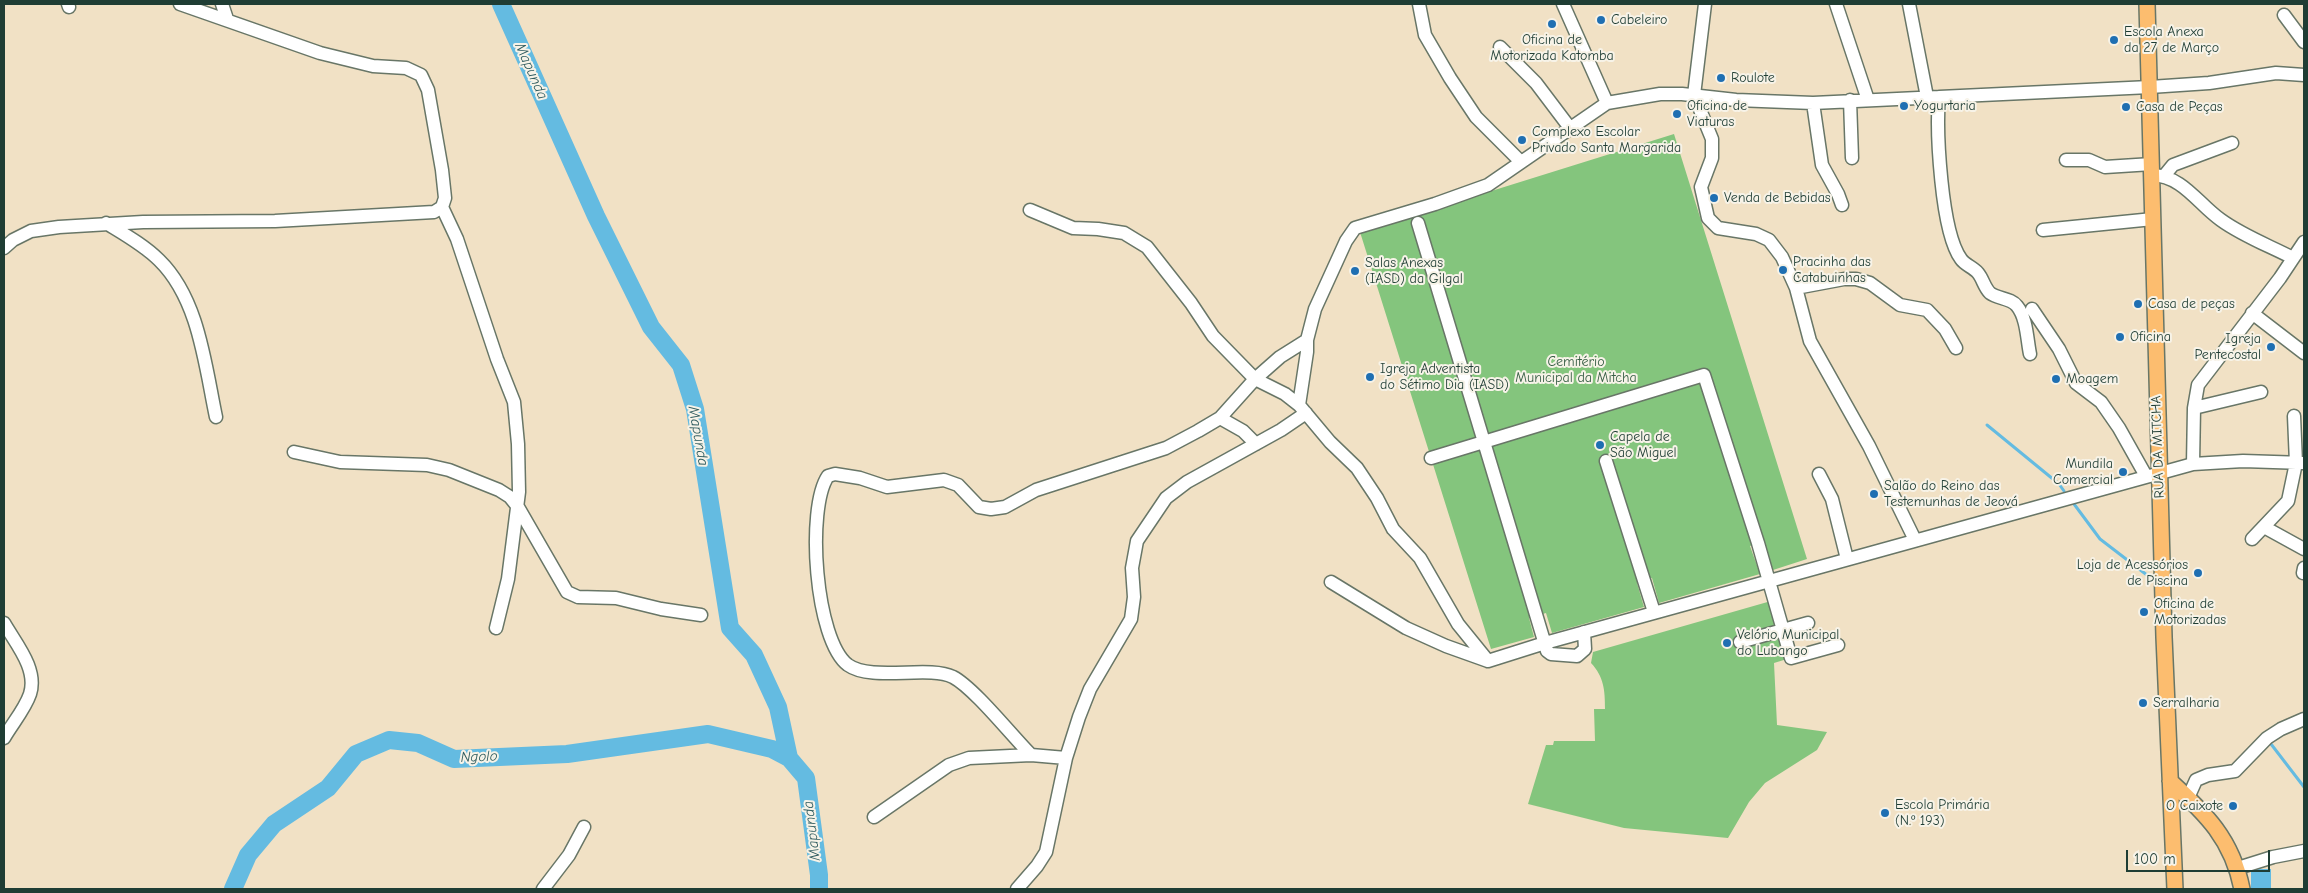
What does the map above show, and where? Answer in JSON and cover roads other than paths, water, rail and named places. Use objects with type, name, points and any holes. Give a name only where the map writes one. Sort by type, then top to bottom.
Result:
[{"type":"main road","name":"RUA DA MITCHA","points":[[2147,4],[2156,171],[2153,219],[2152,475],[2162,580],[2175,889]]},
{"type":"main road","points":[[2170,781],[2213,824],[2228,844],[2238,868],[2242,889]]},
{"type":"street","points":[[7,241],[31,231],[106,223],[275,221],[434,212],[442,207],[445,198],[442,170],[428,90],[421,74],[406,68],[373,66],[320,53],[180,4]]},
{"type":"street","points":[[222,4],[227,19]]},
{"type":"street","points":[[1419,4],[1425,36],[1450,78],[1476,117],[1521,162]]},
{"type":"street","points":[[1563,4],[1607,103]]},
{"type":"street","points":[[1705,4],[1694,95],[1712,139],[1712,158],[1701,187],[1708,218],[1718,228],[1756,234],[1769,240],[1782,257],[1796,288],[1810,341],[1869,446],[1915,540]]},
{"type":"street","points":[[1836,4],[1868,100]]},
{"type":"street","points":[[1909,4],[1933,97],[1946,214],[1956,252],[1962,261],[1979,274],[1991,294],[2010,301],[2019,309],[2030,354]]},
{"type":"street","points":[[2284,15],[2304,42]]},
{"type":"street","points":[[1500,47],[1536,83],[1570,128]]},
{"type":"street","points":[[1017,889],[1037,866],[1046,852],[1051,836],[1066,758],[1090,689],[1131,619],[1134,597],[1132,568],[1137,541],[1166,498],[1187,482],[1281,430],[1302,409],[1307,340],[1315,309],[1346,240],[1355,228],[1435,204],[1488,185],[1607,103],[1660,94],[1694,95],[1736,100],[1813,103],[2150,87],[2208,83],[2276,73],[2304,75]]},
{"type":"street","points":[[1850,100],[1852,158]]},
{"type":"street","points":[[1813,103],[1822,164],[1842,205]]},
{"type":"street","points":[[2066,160],[2089,160],[2105,167],[2156,171],[2232,143]]},
{"type":"street","points":[[2156,171],[2175,180],[2222,221],[2293,258]]},
{"type":"street","points":[[442,207],[456,239],[497,359],[514,402],[518,444],[518,507],[508,578],[496,628]]},
{"type":"street","points":[[1030,210],[1073,228],[1124,233],[1147,247],[1191,303],[1213,336],[1255,379],[1285,394],[1302,409],[1330,442],[1357,468],[1377,498],[1393,529],[1420,558],[1458,624],[1488,661]]},
{"type":"street","points":[[2043,230],[2153,219]]},
{"type":"street","points":[[106,223],[135,241],[159,260],[186,296],[216,417]]},
{"type":"street","points":[[1418,223],[1545,643],[1551,654],[1577,656],[1585,649],[1584,632]]},
{"type":"street","points":[[2193,464],[2194,408],[2198,385],[2280,278],[2304,243]]},
{"type":"street","points":[[1796,288],[1856,279],[1870,283],[1900,305],[1927,310],[1945,329],[1956,348]]},
{"type":"street","points":[[2032,309],[2058,349],[2076,383],[2101,402],[2152,475]]},
{"type":"street","points":[[2252,313],[2304,353]]},
{"type":"street","points":[[1030,755],[965,685],[951,676],[866,672],[849,666],[838,655],[828,633],[817,567],[816,542],[820,498],[825,480],[828,476],[835,474],[860,478],[887,487],[944,480],[958,485],[979,506],[991,509],[1005,507],[1036,490],[1166,448],[1220,418],[1255,379],[1280,357],[1307,340]]},
{"type":"street","points":[[1431,458],[1704,375],[1758,543],[1791,658],[1838,645]]},
{"type":"street","points":[[2194,408],[2261,392]]},
{"type":"street","points":[[2252,539],[2288,501],[2300,463],[2294,416]]},
{"type":"street","points":[[1220,418],[1242,431],[1256,444]]},
{"type":"street","points":[[294,452],[340,462],[427,465],[449,470],[500,490],[510,497],[518,507],[567,592],[578,597],[616,598],[661,609],[701,615]]},
{"type":"street","points":[[1606,461],[1654,612]]},
{"type":"street","points":[[1331,582],[1406,628],[1446,646],[1488,661],[1654,612],[2193,464],[2243,461],[2300,463]]},
{"type":"street","points":[[1819,474],[1832,499],[1848,559]]},
{"type":"street","points":[[2264,527],[2304,549]]},
{"type":"street","points":[[4,623],[31,672],[32,682],[30,694],[4,738]]},
{"type":"street","points":[[1740,642],[1808,623]]},
{"type":"street","points":[[2188,798],[2196,780],[2208,774],[2235,771],[2267,738],[2281,729],[2304,719]]},
{"type":"street","points":[[874,817],[950,764],[968,758],[1030,755],[1066,758]]},
{"type":"street","points":[[543,889],[569,855],[584,827]]},
{"type":"street","points":[[2238,868],[2273,857],[2304,851]]},
{"type":"water","points":[[2251,869],[2271,869],[2271,889],[2251,889]]},
{"type":"waterway","name":"Mapunda","points":[[501,4],[596,216],[651,327],[681,365],[695,409],[730,628],[754,655],[778,707],[789,758],[806,778],[819,875],[819,889]]},
{"type":"waterway","points":[[1987,425],[2059,484],[2064,491]]},
{"type":"waterway","points":[[2074,504],[2100,539],[2156,582]]},
{"type":"waterway","points":[[2168,596],[2177,606]]},
{"type":"waterway","name":"Ngolo","points":[[233,889],[248,855],[274,824],[328,788],[356,754],[389,740],[418,743],[454,759],[567,754],[708,734],[772,749],[789,758]]},
{"type":"waterway","points":[[2271,744],[2304,787]]},
{"type":"place","name":"Cabeleiro","points":[[1601,20]]},
{"type":"place","name":"Oficina de Motorizada Katomba","points":[[1552,24]]},
{"type":"place","name":"Escola Anexa da 27 de Março","points":[[2114,40]]},
{"type":"place","name":"Roulote","points":[[1721,78]]},
{"type":"place","name":"Yogurtaria","points":[[1904,106]]},
{"type":"place","name":"Casa de Peças","points":[[2126,107]]},
{"type":"place","name":"Oficina de Viaturas","points":[[1677,114]]},
{"type":"place","name":"Complexo Escolar Privado Santa Margarida","points":[[1522,140]]},
{"type":"place","name":"Venda de Bebidas","points":[[1714,198]]},
{"type":"place","name":"Pracinha das Catabuinhas","points":[[1783,270]]},
{"type":"place","name":"Salas Anexas (IASD) da Gilgal","points":[[1355,271]]},
{"type":"place","name":"Casa de peças","points":[[2138,304]]},
{"type":"place","name":"Oficina","points":[[2120,337]]},
{"type":"place","name":"Igreja Pentecostal","points":[[2271,347]]},
{"type":"place","name":"Igreja Adventista do Sétimo Dia (IASD)","points":[[1370,377]]},
{"type":"place","name":"Moagem","points":[[2056,379]]},
{"type":"place","name":"Capela de São Miguel","points":[[1600,445]]},
{"type":"place","name":"Mundila Comercial","points":[[2123,472]]},
{"type":"place","name":"Salão do Reino das Testemunhas de Jeová","points":[[1874,494]]},
{"type":"place","name":"Loja de Acessórios de Piscina","points":[[2198,573]]},
{"type":"place","name":"Oficina de Motorizadas","points":[[2144,612]]},
{"type":"place","name":"Velório Municipal do Lubango","points":[[1727,643]]},
{"type":"place","name":"Serralharia","points":[[2143,703]]},
{"type":"place","name":"O Caixote","points":[[2233,806]]},
{"type":"place","name":"Escola Primária (N.º 193)","points":[[1885,813]]},
{"type":"park label","name":"Cemitério Municipal da Mitcha","points":[[1576,370]]}]
